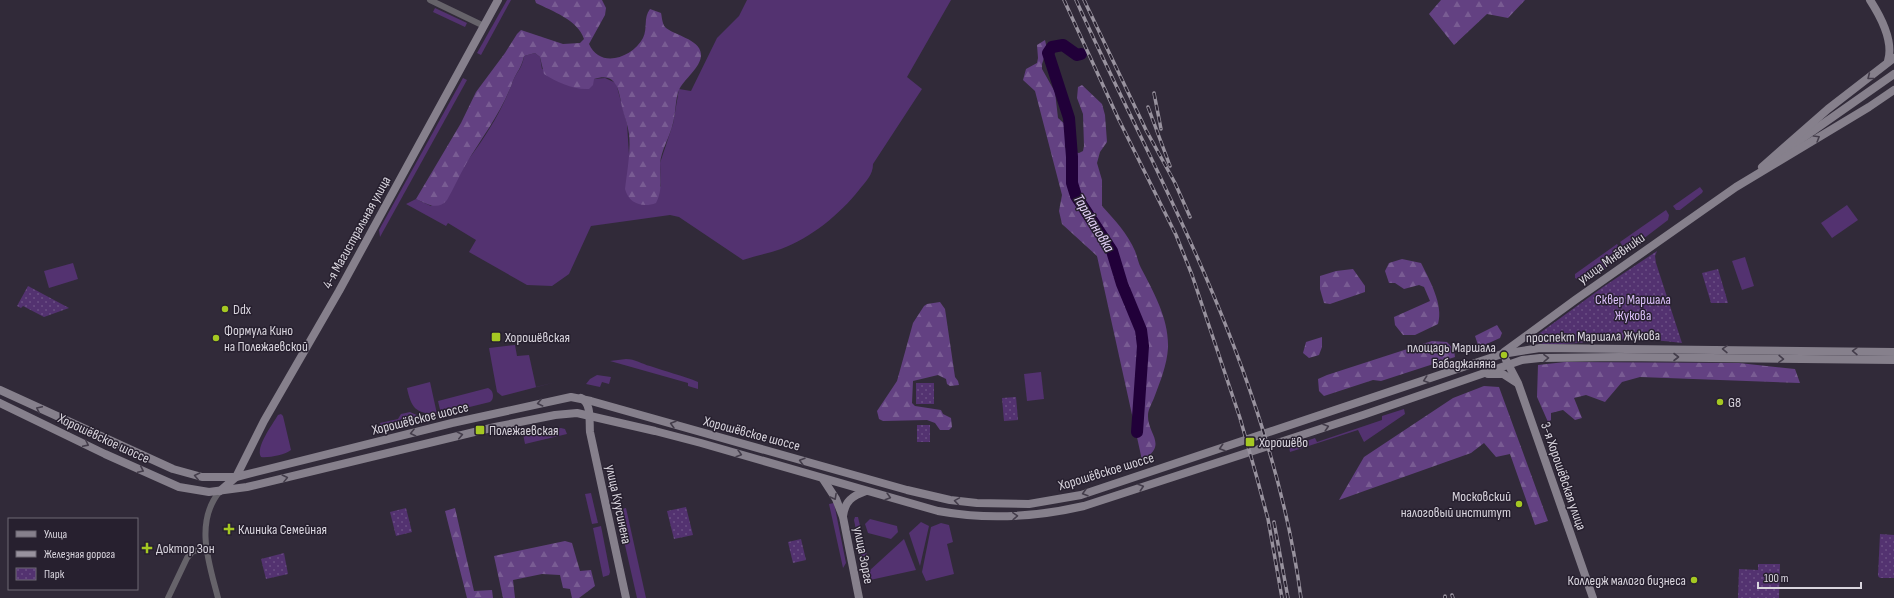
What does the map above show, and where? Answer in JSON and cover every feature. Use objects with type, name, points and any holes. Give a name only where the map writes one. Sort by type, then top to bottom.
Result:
[{"type":"main road","name":"4-я Магистральная улица","points":[[236,477],[258,433],[343,284],[498,0]]},
{"type":"main road","points":[[1870,0],[1892,35],[1894,49],[1890,61]]},
{"type":"main road","name":"улица Мнёвники","points":[[1762,167],[1823,113],[1890,61]]},
{"type":"main road","name":"улица Мнёвники","points":[[1502,354],[1532,330],[1894,74]]},
{"type":"main road","name":"улица Мнёвники","points":[[1736,187],[1869,107],[1894,90]]},
{"type":"main road","points":[[1532,330],[1529,343],[1530,345],[1540,348]]},
{"type":"main road","points":[[1508,364],[1532,330]]},
{"type":"main road","name":"проспект Маршала Жукова","points":[[1259,436],[1502,354],[1540,348],[1680,348],[1894,352]]},
{"type":"main road","name":"3-я Хорошёвская улица","points":[[1502,354],[1518,383],[1593,598]]},
{"type":"main road","name":"проспект Маршала Жукова","points":[[1262,448],[1481,375],[1508,364],[1532,358],[1619,357],[1894,360]]},
{"type":"main road","points":[[1481,375],[1496,373],[1503,374],[1518,383]]},
{"type":"main road","name":"Хорошёвское шоссе","points":[[0,390],[173,469],[202,477],[236,477],[564,397],[578,398],[612,407],[907,490],[942,499],[977,504],[1029,504],[1082,495],[1259,436]]},
{"type":"main road","points":[[578,398],[586,402],[590,415]]},
{"type":"main road","name":"Хорошёвское шоссе","points":[[0,403],[167,482],[200,491],[220,491],[247,487],[495,427],[561,414],[577,413],[686,439],[938,511],[962,515],[1002,517],[1037,514],[1084,506],[1262,448]]},
{"type":"main road","points":[[590,415],[592,410],[597,406],[612,407]]},
{"type":"main road","name":"улица Куусинена","points":[[590,415],[590,432],[626,598]]},
{"type":"main road","points":[[220,491],[236,477],[239,485],[247,487]]},
{"type":"main road","name":"улица Зорге","points":[[823,479],[836,499],[843,517],[859,598]]},
{"type":"main road","name":"улица Зорге","points":[[843,517],[847,502],[866,491]]},
{"type":"street","points":[[430,0],[484,26]]},
{"type":"street","points":[[218,598],[206,548],[206,523],[208,511],[220,491]]},
{"type":"street","points":[[168,598],[187,558],[192,552],[206,548]]},
{"type":"green space","points":[[507,0],[511,0],[481,55],[477,53]]},
{"type":"green space","points":[[535,0],[602,0],[606,8],[605,15],[589,44],[594,52],[601,56],[616,58],[631,51],[638,45],[643,38],[647,16],[650,9],[661,13],[665,27],[691,41],[699,49],[701,59],[699,64],[679,90],[673,123],[661,159],[660,188],[656,203],[646,205],[637,204],[630,198],[625,189],[629,155],[629,134],[616,84],[608,78],[602,77],[594,79],[593,85],[589,89],[565,85],[544,74],[540,57],[535,53],[524,56],[522,64],[503,103],[466,164],[447,200],[440,205],[432,206],[416,199],[461,123],[476,92],[521,30],[563,44],[580,43],[584,39],[581,32],[570,21],[536,3]]},
{"type":"green space","points":[[747,0],[951,0],[907,77],[922,89],[873,164],[869,178],[843,208],[814,232],[803,239],[781,249],[743,260],[679,217],[670,215],[591,226],[569,274],[552,286],[527,285],[469,252],[476,240],[448,223],[446,226],[406,204],[416,199],[431,206],[467,162],[498,115],[522,64],[524,56],[535,53],[540,57],[542,69],[594,79],[605,78],[616,83],[627,124],[629,154],[661,187],[660,163],[673,124],[679,89],[691,91],[717,38],[739,16]]},
{"type":"green space","points":[[1441,0],[1525,0],[1508,18],[1487,14],[1454,45],[1429,14]]},
{"type":"green space","points":[[435,8],[467,23],[465,27],[433,12]]},
{"type":"green space","points":[[1045,40],[1047,49],[1042,64],[1042,69],[1055,92],[1058,118],[1066,125],[1065,147],[1068,151],[1079,153],[1083,151],[1084,146],[1083,114],[1077,98],[1078,87],[1082,85],[1102,104],[1105,115],[1107,142],[1100,152],[1097,163],[1102,180],[1102,206],[1129,239],[1140,266],[1160,306],[1166,327],[1168,348],[1166,361],[1161,380],[1148,413],[1150,428],[1156,444],[1150,455],[1142,460],[1097,256],[1062,224],[1059,211],[1062,195],[1035,91],[1023,80],[1026,69],[1037,63],[1037,45]]},
{"type":"green space","points":[[463,78],[467,80],[380,237],[379,230]]},
{"type":"green space","points":[[1700,187],[1703,191],[1702,193],[1680,210],[1676,210],[1673,206]]},
{"type":"green space","points":[[1847,205],[1858,220],[1832,238],[1821,223]]},
{"type":"green space","points":[[1666,210],[1669,215],[1668,220],[1626,252],[1620,242]]},
{"type":"green space","points":[[1617,244],[1624,254],[1594,276],[1581,280],[1575,278],[1575,274]]},
{"type":"green space","name":"Сквер Маршала Жукова","points":[[1657,251],[1655,256],[1656,263],[1682,343],[1625,339],[1559,344],[1533,342],[1533,338],[1603,287]]},
{"type":"green space","points":[[1745,257],[1754,286],[1742,290],[1732,261]]},
{"type":"green space","points":[[1402,259],[1421,263],[1435,292],[1439,309],[1438,324],[1415,335],[1403,335],[1395,325],[1394,317],[1430,301],[1424,287],[1419,285],[1404,289],[1395,283],[1389,283],[1385,271],[1389,263]]},
{"type":"green space","points":[[73,263],[78,279],[49,288],[44,271]]},
{"type":"green space","points":[[1353,269],[1365,286],[1365,292],[1330,304],[1324,303],[1320,289],[1320,276],[1336,271]]},
{"type":"green space","points":[[1718,269],[1728,303],[1711,303],[1702,273]]},
{"type":"green space","points":[[28,286],[69,308],[44,317],[23,306],[21,308],[17,306]]},
{"type":"green space","points":[[940,302],[945,309],[955,377],[959,385],[950,386],[947,384],[946,379],[938,375],[913,381],[912,403],[915,406],[941,410],[943,414],[951,418],[952,427],[949,430],[940,430],[935,423],[927,420],[883,421],[879,419],[877,411],[897,381],[913,323],[924,306],[927,304]]},
{"type":"green space","points":[[1497,325],[1502,333],[1500,338],[1480,347],[1475,336]]},
{"type":"green space","points":[[1322,337],[1322,347],[1319,355],[1309,358],[1303,353],[1306,342]]},
{"type":"green space","points":[[1432,341],[1447,342],[1454,350],[1455,357],[1381,381],[1373,380],[1324,396],[1319,391],[1318,379],[1327,375]]},
{"type":"green space","points":[[515,345],[517,356],[529,355],[536,387],[556,382],[502,396],[497,392],[489,348]]},
{"type":"green space","points":[[626,359],[698,382],[698,389],[688,386],[688,383],[610,361]]},
{"type":"green space","points":[[1565,362],[1739,363],[1795,369],[1800,383],[1640,377],[1622,382],[1605,402],[1586,395],[1574,398],[1582,418],[1575,420],[1563,410],[1551,413],[1551,420],[1548,422],[1537,397],[1538,365]]},
{"type":"green space","points":[[1041,372],[1044,399],[1027,401],[1024,374]]},
{"type":"green space","points":[[597,375],[611,377],[609,384],[602,382],[600,387],[586,384],[590,379]]},
{"type":"green space","points":[[430,382],[437,414],[424,413],[415,408],[410,400],[407,388]]},
{"type":"green space","points":[[916,383],[934,383],[934,404],[916,404]]},
{"type":"green space","points":[[1484,386],[1499,387],[1548,521],[1535,525],[1510,454],[1496,457],[1484,443],[1471,453],[1339,500],[1364,457],[1453,398]]},
{"type":"green space","points":[[488,388],[491,390],[493,395],[490,402],[441,414],[438,401]]},
{"type":"green space","points":[[1016,397],[1018,420],[1004,421],[1002,398]]},
{"type":"green space","points":[[1404,409],[1405,414],[1364,442],[1358,430],[1290,452],[1289,447],[1315,438],[1317,442],[1382,420],[1382,416]]},
{"type":"green space","points":[[410,412],[421,417],[381,426],[380,423],[398,419],[401,414]]},
{"type":"green space","points":[[281,414],[283,416],[291,450],[276,456],[261,457],[260,447],[262,442],[278,415]]},
{"type":"green space","points":[[917,425],[930,425],[930,442],[917,442]]},
{"type":"green space","points":[[561,428],[565,429],[567,434],[525,444],[523,434]]},
{"type":"green space","points":[[591,493],[598,523],[592,524],[585,494]]},
{"type":"green space","points":[[834,503],[846,563],[843,568],[829,504]]},
{"type":"green space","points":[[686,507],[693,535],[674,539],[667,511]]},
{"type":"green space","points":[[406,508],[412,532],[396,536],[390,512]]},
{"type":"green space","points":[[455,508],[474,591],[492,590],[493,598],[467,598],[445,511]]},
{"type":"green space","points":[[626,508],[646,598],[637,598],[617,510]]},
{"type":"green space","points":[[855,517],[858,517],[868,560],[863,565],[854,520]]},
{"type":"green space","points":[[870,519],[897,526],[898,532],[891,539],[868,533],[865,524]]},
{"type":"green space","points":[[921,522],[929,526],[920,566],[909,533]]},
{"type":"green space","points":[[941,523],[949,525],[953,542],[947,544],[954,574],[926,581],[922,572],[931,527]]},
{"type":"green space","points":[[601,526],[610,572],[609,575],[603,577],[593,528]]},
{"type":"green space","points":[[1880,534],[1894,535],[1894,578],[1880,578],[1878,576]]},
{"type":"green space","points":[[801,539],[806,560],[793,563],[788,542]]},
{"type":"green space","points":[[904,539],[916,570],[870,580],[869,571]]},
{"type":"green space","points":[[565,541],[572,543],[580,571],[591,570],[595,586],[579,598],[572,598],[570,589],[563,588],[560,575],[542,574],[513,580],[515,598],[503,598],[494,556]]},
{"type":"green space","points":[[284,553],[288,574],[266,579],[261,559]]},
{"type":"green space","points":[[1758,564],[1780,564],[1779,598],[1738,598],[1739,569],[1758,570]]},
{"type":"waterway","name":"Таракановка","points":[[1081,54],[1077,55],[1063,45],[1052,47],[1048,53],[1069,118],[1072,183],[1076,196],[1112,251],[1122,284],[1141,330],[1143,346],[1137,432]]},
{"type":"railway","points":[[1064,0],[1118,118],[1176,235],[1192,275],[1240,418],[1257,478],[1268,519],[1282,598]]},
{"type":"railway","points":[[1076,0],[1205,274],[1241,364],[1271,456],[1293,550],[1301,598]]},
{"type":"railway","points":[[1084,0],[1146,130],[1175,183],[1190,217]]},
{"type":"railway","points":[[1154,93],[1161,129]]},
{"type":"railway","points":[[1148,107],[1170,166]]},
{"type":"railway","points":[[1274,522],[1288,598]]},
{"type":"place","name":"Ddx","points":[[225,309]]},
{"type":"place","name":"Хорошёвская","points":[[496,337]]},
{"type":"place","name":"Формула Кино на Полежаевской","points":[[216,338]]},
{"type":"place","name":"площадь Маршала Бабаджаняна","points":[[1504,355]]},
{"type":"place","name":"G8","points":[[1720,402]]},
{"type":"place","name":"Полежаевская","points":[[480,430]]},
{"type":"place","name":"Хорошёво","points":[[1250,442]]},
{"type":"place","name":"Московский налоговый институт","points":[[1519,504]]},
{"type":"place","name":"Клиника Семейная","points":[[229,529]]},
{"type":"place","name":"Доктор Зон","points":[[147,548]]},
{"type":"place","name":"Колледж малого бизнеса","points":[[1694,580]]}]
